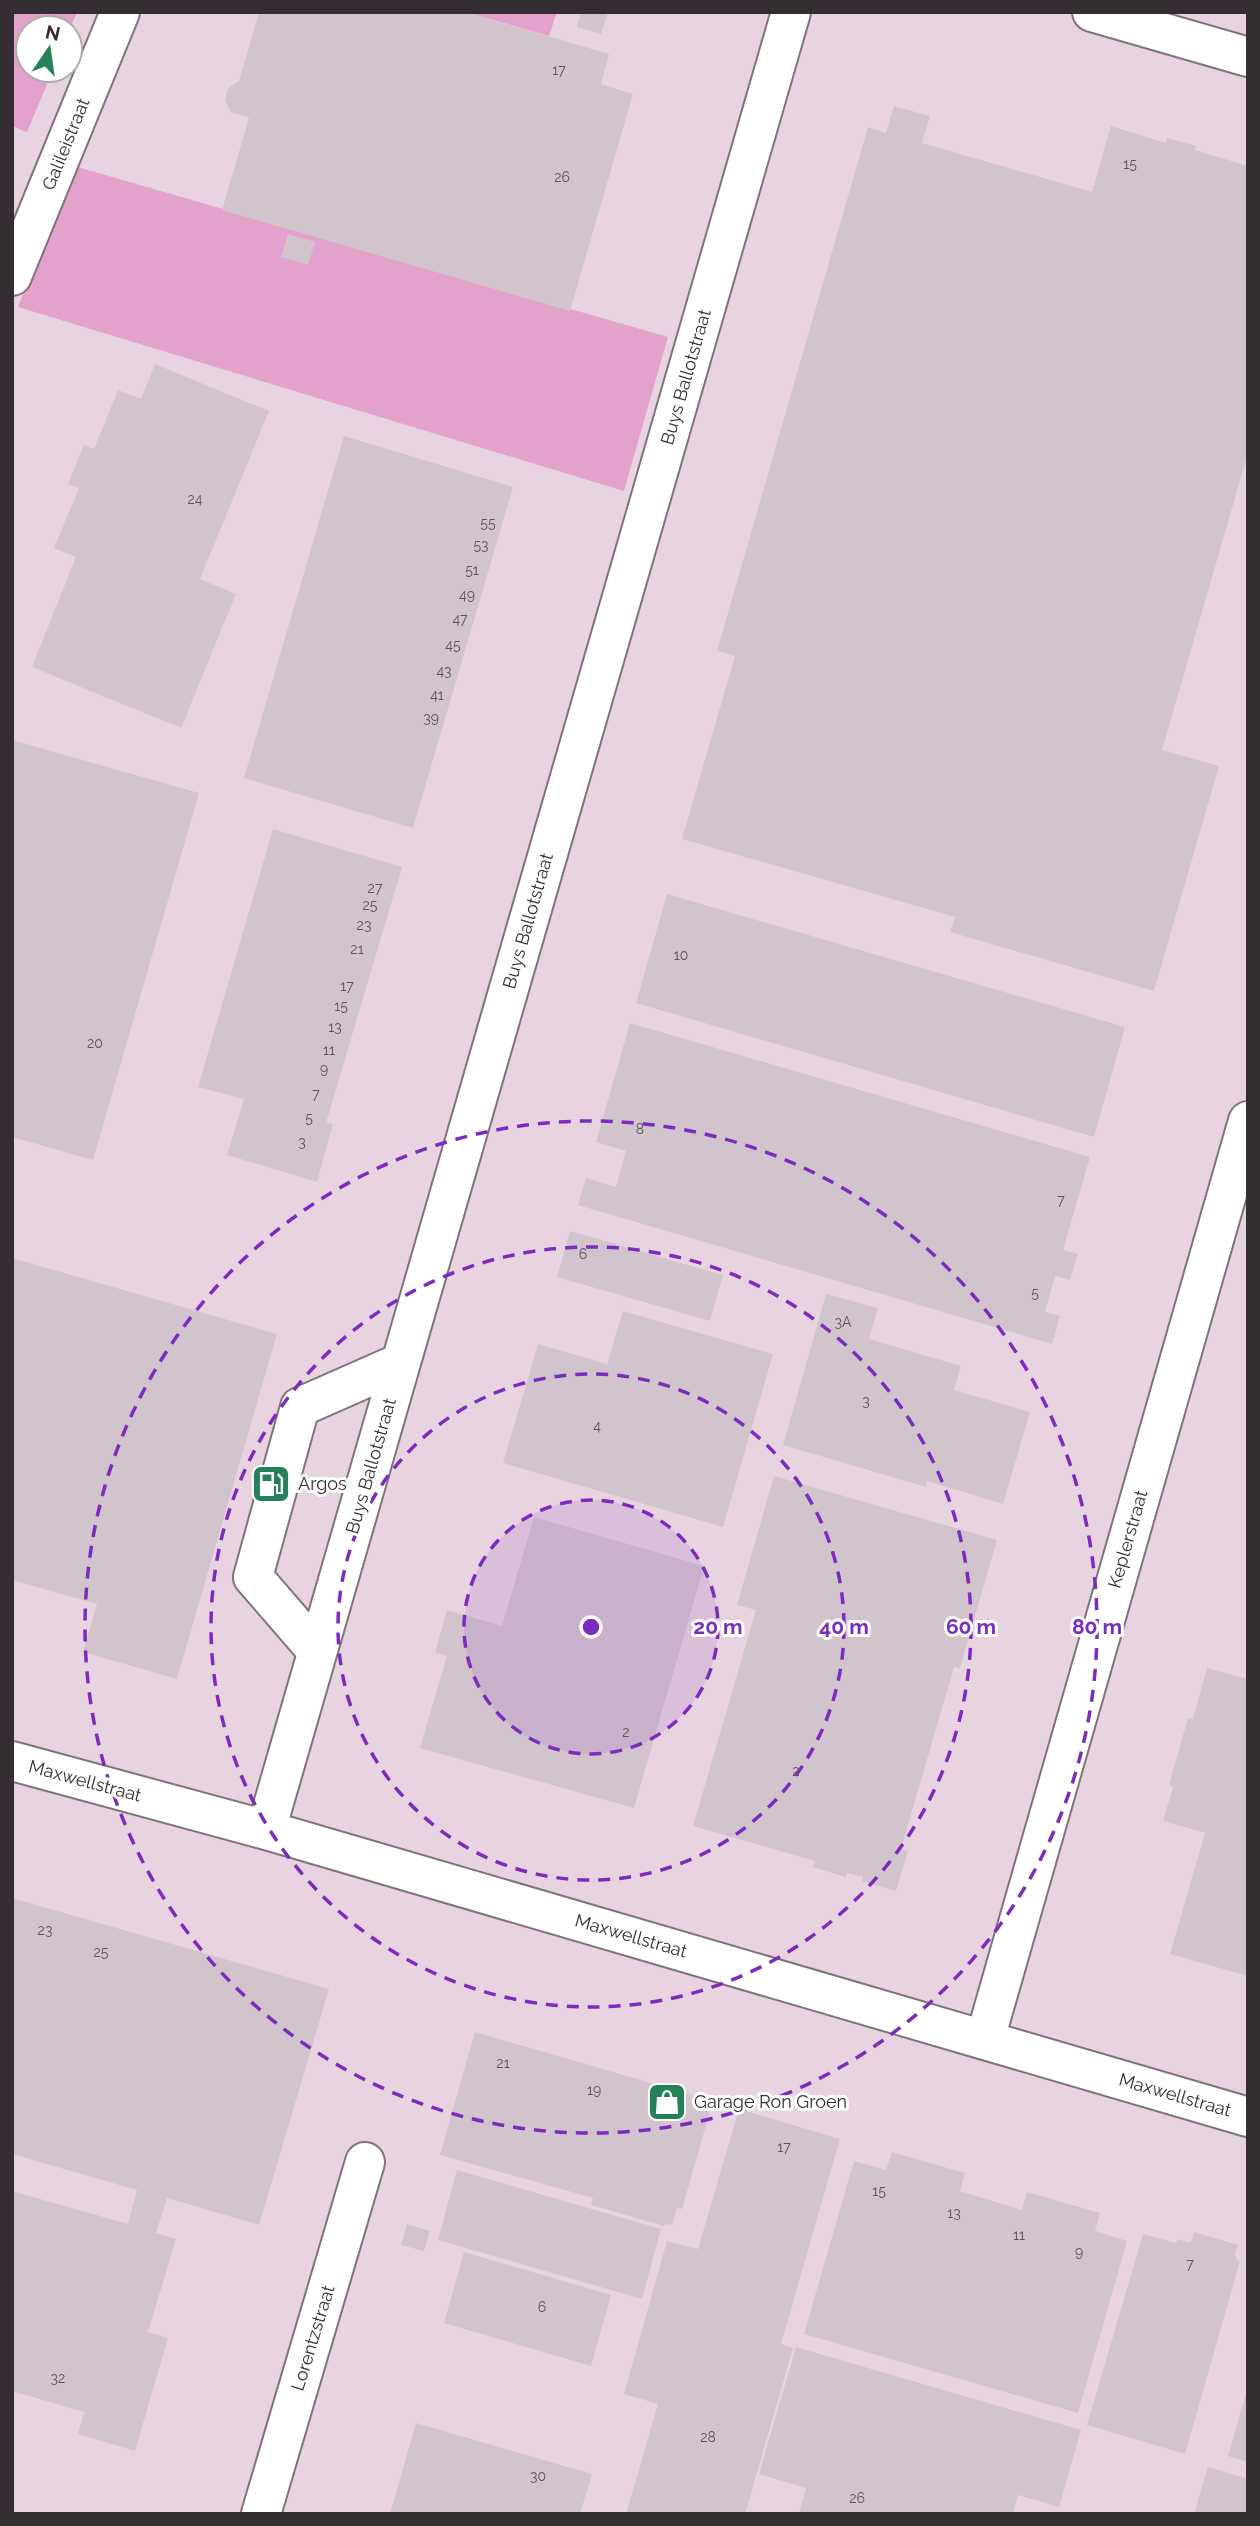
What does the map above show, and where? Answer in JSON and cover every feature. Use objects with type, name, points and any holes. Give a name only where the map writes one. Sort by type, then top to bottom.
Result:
[{"type":"street","name":"Galileistraat","points":[[12,276],[120,12]]},
{"type":"street","name":"Buys Ballotstraat","points":[[266,1830],[791,12]]},
{"type":"street","points":[[1092,12],[1248,57]]},
{"type":"street","name":"Keplerstraat","points":[[985,2039],[1248,1121]]},
{"type":"street","points":[[317,1651],[253,1577],[300,1407],[400,1363]]},
{"type":"street","name":"Maxwellstraat","points":[[12,1761],[266,1830],[1248,2117]]},
{"type":"street","name":"Lorentzstraat","points":[[261,2514],[365,2162]]},
{"type":"shaded area","points":[[12,12],[1248,12],[1248,2514],[12,2514]]},
{"type":"shaded area","points":[[12,12],[77,12],[14,14],[14,84],[47,84],[27,132],[12,126]]},
{"type":"shaded area","points":[[465,12],[557,12],[549,36]]},
{"type":"shaded area","points":[[74,166],[668,337],[624,491],[18,307]]},
{"type":"building","points":[[259,12],[465,12],[609,54],[601,84],[633,94],[570,311],[222,210],[249,118],[231,112],[225,101],[228,88],[239,81]]},
{"type":"building","points":[[581,12],[608,12],[601,34],[577,27]]},
{"type":"building","points":[[894,106],[930,116],[922,143],[1092,192],[1111,126],[1166,143],[1167,138],[1196,146],[1195,150],[1248,166],[1248,453],[1162,750],[1219,766],[1154,991],[950,932],[955,917],[682,839],[735,656],[717,651],[868,127],[886,133]]},
{"type":"building","points":[[288,234],[315,242],[308,265],[281,257]]},
{"type":"building","points":[[155,364],[269,411],[200,579],[236,594],[181,728],[32,667],[76,557],[54,548],[79,488],[68,484],[84,445],[94,449],[118,390],[141,399]]},
{"type":"building","points":[[344,436],[513,487],[413,828],[244,778]]},
{"type":"building","points":[[12,740],[199,793],[93,1160],[12,1137]]},
{"type":"building","points":[[273,829],[402,867],[326,1123],[333,1124],[317,1182],[227,1155],[244,1099],[198,1087]]},
{"type":"building","points":[[667,894],[1125,1027],[1094,1137],[636,1003]]},
{"type":"building","points":[[630,1023],[1090,1157],[1063,1250],[1078,1254],[1070,1280],[1055,1276],[1045,1312],[1060,1316],[1052,1344],[578,1205],[586,1178],[616,1187],[626,1151],[596,1142]]},
{"type":"building","points":[[570,1231],[723,1275],[710,1321],[557,1277]]},
{"type":"building","points":[[12,1258],[277,1334],[177,1679],[83,1652],[97,1604],[12,1580]]},
{"type":"building","points":[[826,1294],[878,1308],[869,1339],[961,1366],[954,1390],[1030,1412],[1003,1504],[927,1481],[926,1487],[783,1445]]},
{"type":"building","points":[[623,1311],[773,1354],[723,1527],[503,1463],[538,1344],[607,1364]]},
{"type":"building","points":[[774,1476],[997,1540],[960,1668],[954,1667],[901,1849],[908,1851],[896,1891],[862,1881],[863,1877],[847,1873],[846,1877],[813,1867],[815,1861],[693,1826],[756,1610],[737,1605]]},
{"type":"building","points":[[534,1517],[704,1566],[634,1808],[420,1748],[447,1656],[435,1653],[447,1610],[502,1626]]},
{"type":"building","points":[[1207,1668],[1248,1679],[1248,1976],[1170,1954],[1205,1833],[1163,1821],[1173,1787],[1169,1785],[1188,1718],[1193,1719]]},
{"type":"building","points":[[12,1898],[329,1989],[259,2225],[167,2198],[156,2233],[176,2239],[148,2332],[168,2338],[135,2451],[78,2434],[84,2412],[12,2391],[12,2191],[128,2224],[137,2190],[12,2154]]},
{"type":"building","points":[[475,2032],[713,2101],[682,2209],[677,2208],[672,2225],[664,2226],[591,2205],[593,2198],[440,2155]]},
{"type":"building","points":[[739,2109],[840,2139],[781,2344],[793,2348],[745,2514],[626,2514],[658,2404],[624,2394],[667,2241],[698,2249]]},
{"type":"building","points":[[892,2152],[965,2173],[960,2191],[1022,2210],[1027,2192],[1100,2213],[1095,2231],[1127,2241],[1078,2413],[804,2334],[854,2161],[886,2170]]},
{"type":"building","points":[[457,2170],[661,2229],[642,2299],[438,2240]]},
{"type":"building","points":[[407,2224],[430,2231],[424,2251],[401,2245]]},
{"type":"building","points":[[1194,2232],[1238,2245],[1234,2256],[1240,2261],[1185,2454],[1087,2425],[1143,2234],[1176,2243],[1177,2239],[1190,2243]]},
{"type":"building","points":[[464,2252],[611,2295],[591,2366],[444,2323]]},
{"type":"building","points":[[796,2347],[1081,2430],[1059,2507],[1018,2495],[1013,2514],[799,2514],[806,2488],[759,2474]]},
{"type":"building","points":[[1248,2390],[1248,2462],[1228,2456]]},
{"type":"building","points":[[416,2423],[592,2474],[580,2514],[390,2514]]},
{"type":"building","points":[[1208,2467],[1248,2479],[1248,2514],[1194,2514]]},
{"type":"place","name":"Argos","points":[[271,1484]]},
{"type":"place","name":"Garage Ron Groen","points":[[667,2102]]}]
